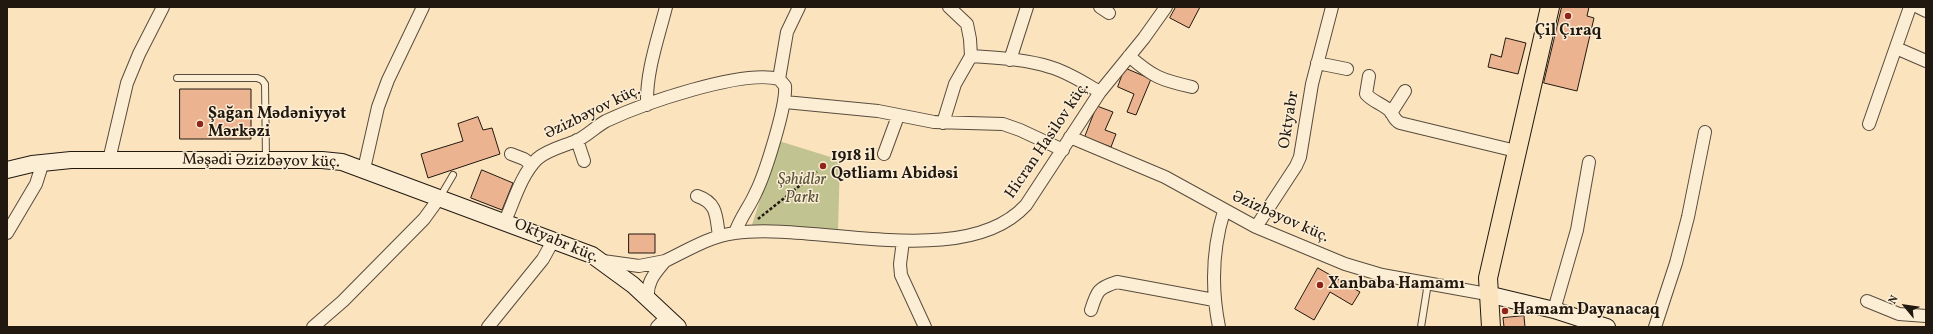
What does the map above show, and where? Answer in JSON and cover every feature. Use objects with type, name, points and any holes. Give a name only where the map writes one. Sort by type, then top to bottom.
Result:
[{"type":"main road","points":[[1491,327],[1488,294],[1490,270],[1550,7]]},
{"type":"street","points":[[109,160],[127,83],[138,54],[163,7]]},
{"type":"street","points":[[364,169],[378,107],[388,80],[423,7]]},
{"type":"street","points":[[647,105],[646,91],[649,72],[666,7]]},
{"type":"street","points":[[735,233],[741,217],[760,185],[785,102],[785,86],[779,79],[787,32],[799,7]]},
{"type":"street","points":[[943,123],[951,92],[971,56],[969,30],[967,24],[949,7]]},
{"type":"street","points":[[1010,60],[1027,7]]},
{"type":"street","name":"Hicran Hasilov küç.","points":[[665,261],[719,236],[735,233],[778,232],[903,241],[957,237],[985,230],[1012,218],[1026,205],[1100,92],[1154,26],[1166,7]]},
{"type":"street","name":"Oktyabr","points":[[1256,228],[1296,166],[1300,157],[1312,84],[1332,7]]},
{"type":"street","points":[[1869,124],[1910,7]]},
{"type":"street","points":[[1918,7],[1926,11]]},
{"type":"street","points":[[1896,48],[1926,61]]},
{"type":"street","points":[[971,56],[1010,60],[1051,67],[1100,92]]},
{"type":"street","points":[[1129,56],[1145,70],[1164,80],[1192,87]]},
{"type":"street","points":[[1317,63],[1347,69]]},
{"type":"street","points":[[1368,76],[1366,94],[1370,99],[1385,107],[1392,113],[1393,118],[1400,123],[1516,151]]},
{"type":"street","name":"Əzizbəyov küç.","points":[[505,221],[525,176],[532,165],[544,154],[577,140],[606,122],[676,95],[737,80],[768,77],[779,79]]},
{"type":"street","points":[[1392,113],[1405,91]]},
{"type":"street","points":[[785,102],[878,111],[898,116],[943,123],[1003,124],[1020,130],[1063,150]]},
{"type":"street","points":[[884,154],[898,116]]},
{"type":"street","points":[[1655,327],[1676,263],[1688,217],[1705,132]]},
{"type":"street","name":"Əzizbəyov küç.","points":[[1070,137],[1165,177],[1256,228],[1361,269],[1488,294]]},
{"type":"street","points":[[577,140],[584,162]]},
{"type":"street","points":[[511,154],[524,159],[532,165]]},
{"type":"street","name":"Məşədi Əzizbəyov küç.","points":[[7,170],[44,162],[109,160],[334,161],[364,169],[505,221]]},
{"type":"street","points":[[7,233],[36,184],[44,162]]},
{"type":"street","points":[[1554,310],[1577,230],[1589,162]]},
{"type":"street","points":[[697,196],[705,199],[712,205],[719,236]]},
{"type":"street","points":[[313,327],[342,301],[424,219],[440,197]]},
{"type":"street","points":[[1219,327],[1214,300],[1213,278],[1215,248],[1224,211]]},
{"type":"street","name":"Oktyabr küç.","points":[[505,221],[579,248],[603,261],[633,285],[648,300],[667,324]]},
{"type":"street","points":[[488,327],[543,259],[554,239]]},
{"type":"street","points":[[903,241],[900,264],[901,275],[924,327]]},
{"type":"street","points":[[603,261],[639,266],[665,261]]},
{"type":"street","points":[[648,300],[649,282],[665,261]]},
{"type":"street","points":[[633,285],[632,276],[639,266]]},
{"type":"street","points":[[1091,310],[1099,290],[1117,282],[1214,300]]},
{"type":"street","points":[[1488,294],[1554,310],[1607,327]]},
{"type":"street","points":[[1867,301],[1898,314],[1926,316]]},
{"type":"lane","points":[[177,78],[256,78],[262,80],[265,84],[266,160]]},
{"type":"lane","points":[[440,197],[453,175]]},
{"type":"lane","points":[[1421,327],[1428,283]]},
{"type":"path","points":[[758,220],[817,172]]},
{"type":"green space","name":"Şəhidlər Parkı","points":[[779,141],[840,160],[838,231],[752,225]]},
{"type":"building","points":[[1176,7],[1200,7],[1189,28],[1170,18]]},
{"type":"building","points":[[1562,7],[1589,7],[1587,16],[1594,18],[1577,91],[1544,83]]},
{"type":"building","points":[[1506,38],[1526,43],[1518,74],[1488,67],[1491,54],[1501,57]]},
{"type":"building","points":[[1125,68],[1151,79],[1136,115],[1127,112],[1134,94],[1118,87]]},
{"type":"building","points":[[180,89],[251,89],[251,139],[180,139]]},
{"type":"building","points":[[1097,106],[1113,112],[1105,130],[1116,134],[1111,147],[1085,137]]},
{"type":"building","points":[[478,117],[483,130],[492,128],[500,154],[428,178],[421,154],[463,141],[458,124]]},
{"type":"building","points":[[482,170],[513,183],[502,210],[471,198]]},
{"type":"building","points":[[629,234],[655,234],[655,253],[629,253]]},
{"type":"building","points":[[1318,268],[1360,292],[1352,305],[1330,292],[1314,320],[1295,309]]},
{"type":"building","points":[[1524,316],[1525,327],[1504,327],[1503,318]]},
{"type":"place","name":"Çil Çıraq","points":[[1568,16]]},
{"type":"place","name":"Şağan Mədəniyyət Mərkəzi","points":[[200,124]]},
{"type":"place","name":"1918 il Qətliamı Abidəsi","points":[[823,166]]},
{"type":"place","name":"Xanbaba Hamamı","points":[[1320,285]]},
{"type":"place","name":"Hamam Dayanacaq","points":[[1505,311]]}]
